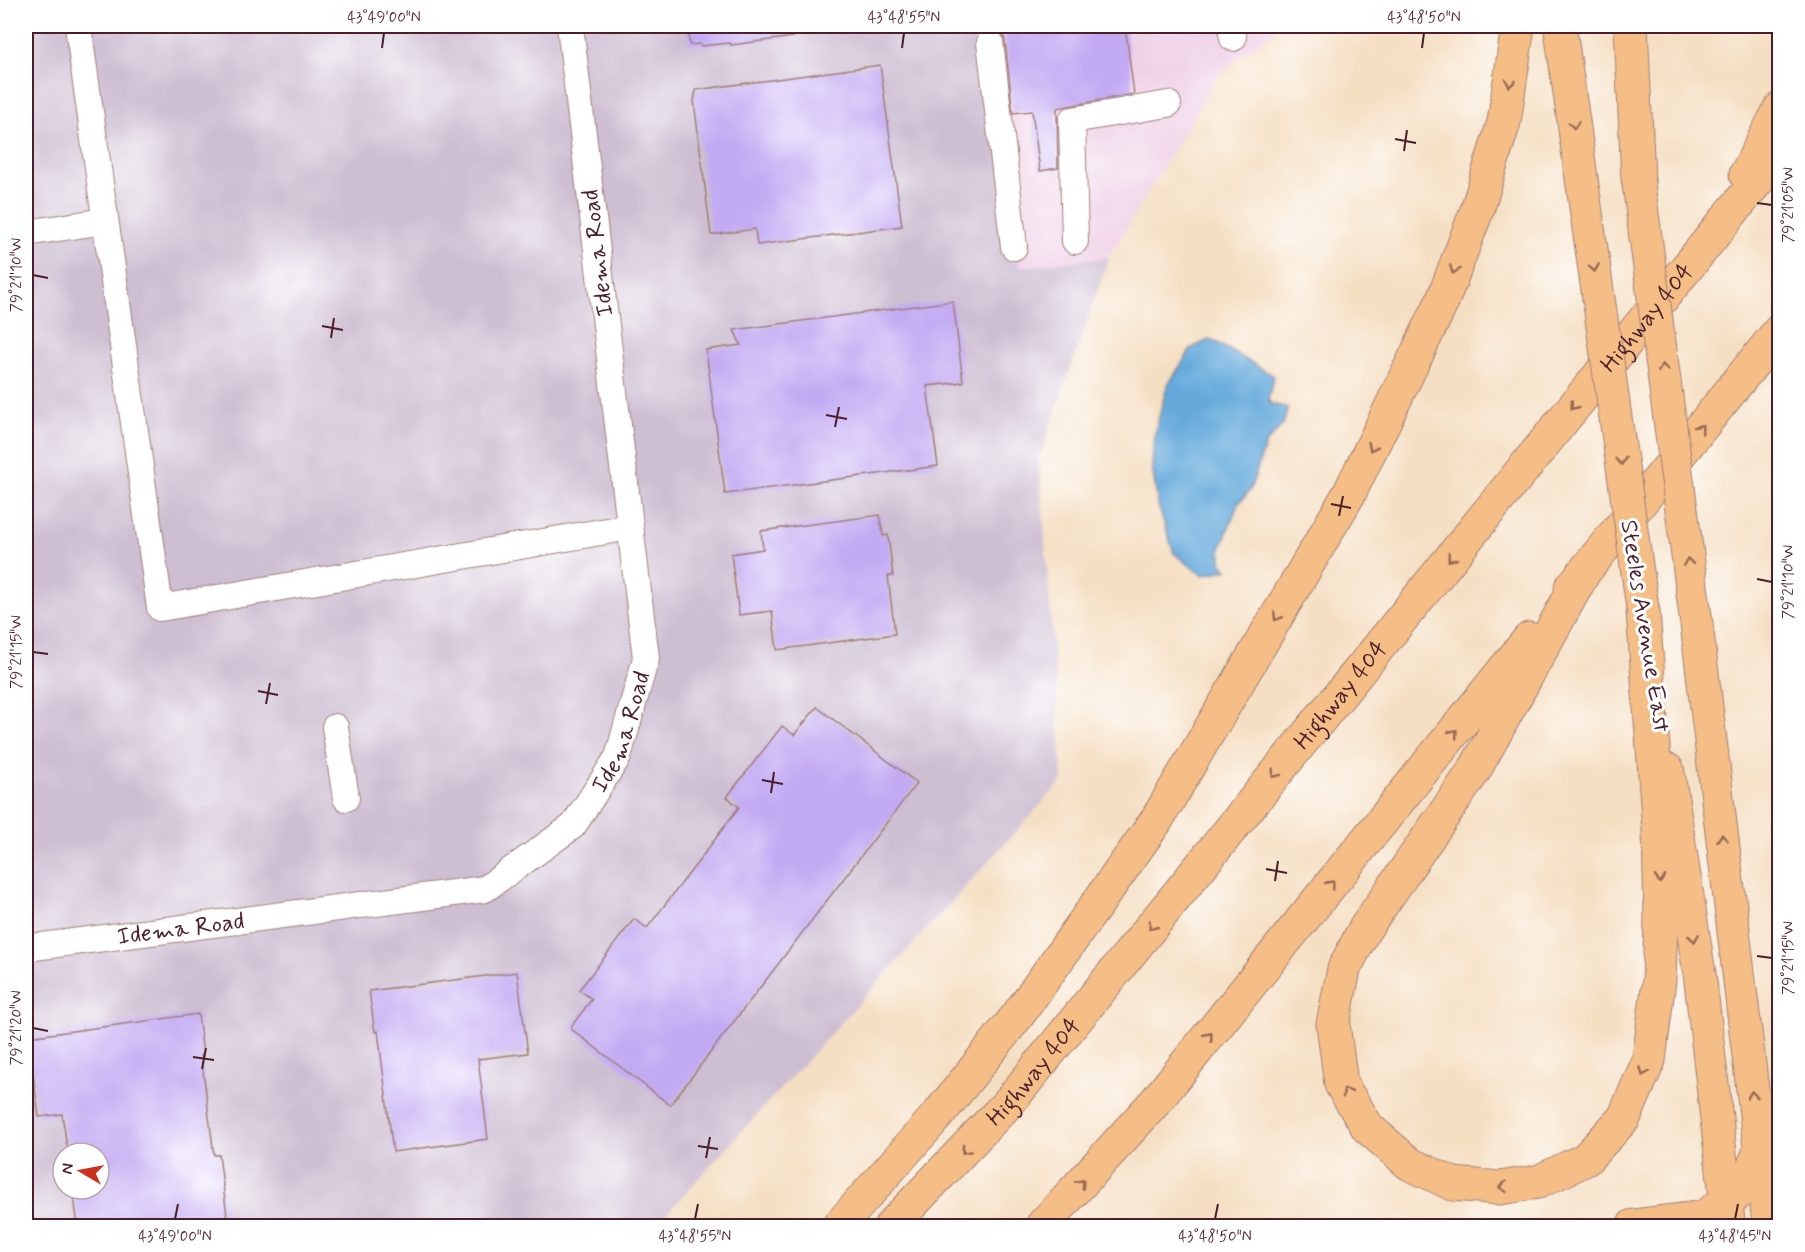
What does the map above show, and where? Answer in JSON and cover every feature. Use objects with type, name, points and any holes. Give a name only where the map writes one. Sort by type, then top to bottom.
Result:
[{"type":"highway","points":[[839,1227],[942,1110],[1018,1015],[1156,821],[1350,494],[1442,302],[1477,210],[1504,122],[1518,26]]},
{"type":"highway","points":[[1631,26],[1638,180]]},
{"type":"highway","points":[[1716,230],[1779,109]]},
{"type":"highway","name":"Highway 404","points":[[891,1227],[1009,1102],[1779,153]]},
{"type":"highway","points":[[1042,1227],[1156,1101],[1779,330]]},
{"type":"highway","points":[[1584,572],[1474,771],[1364,930],[1344,969],[1333,1024],[1341,1084],[1368,1128],[1410,1164],[1453,1184],[1500,1188],[1538,1182],[1586,1159],[1624,1118],[1649,1060],[1659,980],[1661,919],[1659,830],[1643,611]]},
{"type":"highway","points":[[1633,1227],[1728,1215],[1745,1188],[1759,1153]]},
{"type":"main road","name":"Steeles Avenue East","points":[[1560,26],[1643,611],[1700,976],[1728,1215]]},
{"type":"main road","name":"Steeles Avenue East","points":[[1615,26],[1638,180],[1696,620],[1769,1227]]},
{"type":"street","points":[[78,26],[160,608],[630,527]]},
{"type":"street","name":"Idema Road","points":[[26,948],[485,889],[573,826],[618,757],[646,658],[570,26]]},
{"type":"street","points":[[990,42],[1014,248]]},
{"type":"street","points":[[1075,241],[1072,120],[1168,104]]},
{"type":"street","points":[[26,233],[105,221]]},
{"type":"street","points":[[334,727],[346,798]]},
{"type":"shaded area","points":[[26,26],[989,26],[1019,267],[1109,257],[1039,459],[1063,780],[655,1226],[26,1226]]},
{"type":"shaded area","points":[[989,26],[1280,26],[1219,74],[1109,257],[1019,268]]},
{"type":"water","points":[[1210,339],[1274,376],[1268,399],[1271,404],[1288,408],[1283,424],[1266,443],[1250,490],[1238,504],[1221,548],[1221,562],[1227,570],[1202,575],[1174,553],[1158,505],[1152,466],[1154,437],[1167,386],[1192,348]]},
{"type":"building","points":[[687,26],[792,26],[793,37],[731,45],[730,43],[690,45]]},
{"type":"building","points":[[1000,26],[1125,26],[1134,94],[1057,108],[1058,168],[1040,171],[1032,111],[1013,113],[1005,40]]},
{"type":"building","points":[[880,65],[902,226],[757,245],[755,229],[711,235],[694,101],[696,90]]},
{"type":"building","points":[[953,301],[963,382],[927,386],[938,466],[725,494],[706,350],[741,345],[734,330]]},
{"type":"building","points":[[880,515],[883,536],[888,535],[893,576],[888,576],[895,634],[777,650],[772,611],[739,615],[731,554],[763,549],[761,531]]},
{"type":"building","points":[[817,707],[917,783],[670,1105],[570,1028],[592,999],[579,990],[634,919],[647,928],[698,862],[739,807],[727,797],[782,726],[794,735]]},
{"type":"building","points":[[517,972],[528,1053],[478,1059],[488,1139],[393,1152],[378,1031],[375,1032],[369,991]]},
{"type":"building","points":[[198,1014],[214,1155],[219,1155],[228,1223],[222,1223],[223,1227],[78,1227],[75,1201],[111,1201],[111,1141],[66,1141],[62,1114],[39,1117],[28,1037]]}]
